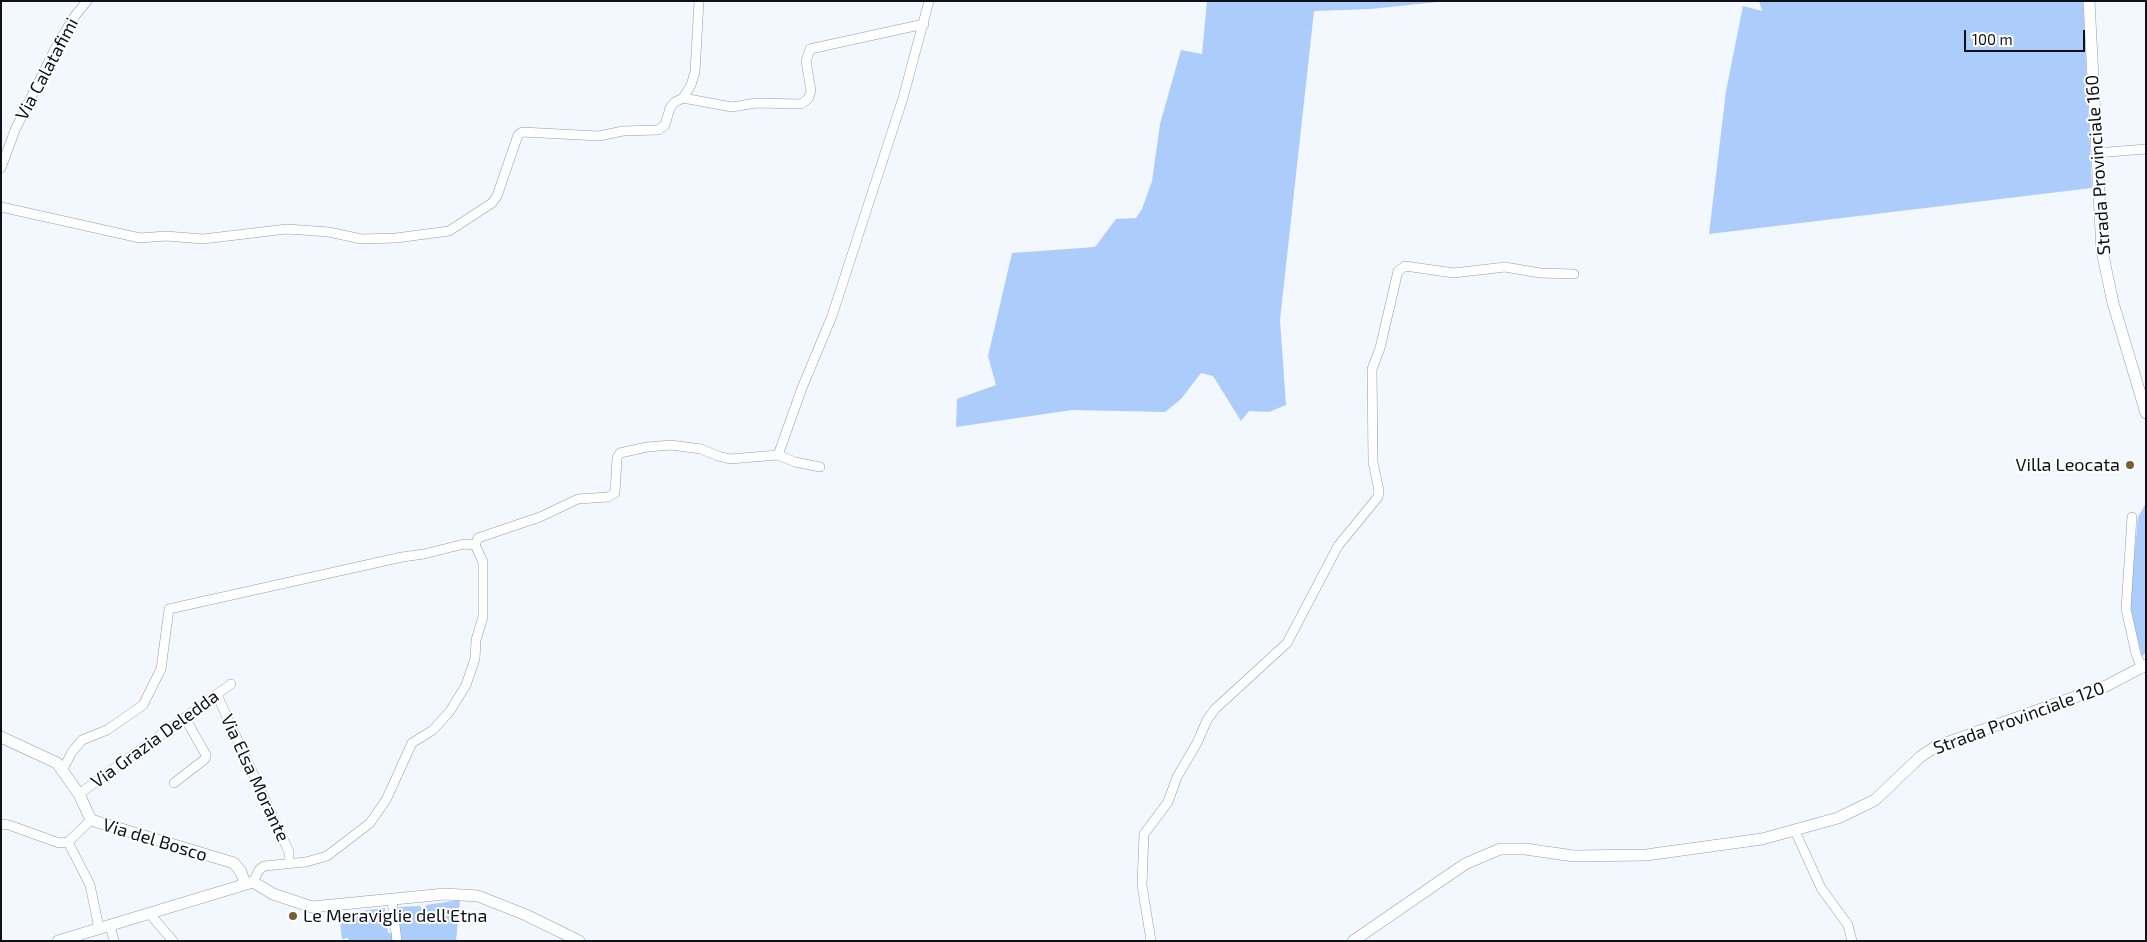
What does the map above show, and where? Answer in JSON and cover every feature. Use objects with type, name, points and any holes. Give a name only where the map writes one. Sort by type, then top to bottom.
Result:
[{"type":"street","name":"Via Calatafimi","points":[[1,168],[15,130],[58,43],[74,17],[87,1]]},
{"type":"street","points":[[1,207],[140,238],[166,236],[203,239],[287,229],[329,232],[361,239],[449,231],[492,203],[497,196],[518,135],[522,132],[563,136],[608,135],[658,130],[665,125],[670,108],[675,102],[683,98],[691,85],[695,72],[699,1]]},
{"type":"street","points":[[778,455],[802,388],[832,316],[924,24],[929,1]]},
{"type":"street","name":"Strada Provinciale 160","points":[[2089,1],[2099,228],[2106,274],[2146,413]]},
{"type":"street","points":[[683,98],[732,107],[756,103],[801,104],[808,99],[811,91],[806,61],[810,48],[924,24]]},
{"type":"street","points":[[2096,153],[2146,149]]},
{"type":"street","points":[[1151,941],[1142,885],[1144,834],[1168,802],[1177,777],[1197,743],[1207,720],[1215,709],[1287,644],[1332,556],[1378,497],[1379,492],[1373,462],[1372,369],[1380,348],[1398,271],[1405,266],[1448,273],[1505,266],[1540,273],[1574,274]]},
{"type":"street","points":[[58,941],[249,883],[264,866],[290,862],[306,862],[327,856],[370,823],[386,800],[412,743],[433,730],[450,711],[466,685],[475,659],[476,640],[483,617],[483,562],[475,545],[478,538],[540,517],[578,499],[608,497],[615,493],[617,458],[620,453],[671,445],[701,449],[730,459],[778,455],[795,462],[820,468]]},
{"type":"street","points":[[2132,517],[2126,609],[2127,621],[2142,666]]},
{"type":"street","points":[[62,769],[82,740],[107,730],[143,705],[162,669],[169,609],[402,556],[424,554],[464,544],[475,545]]},
{"type":"street","name":"Strada Provinciale 120","points":[[1353,941],[1465,864],[1500,849],[1525,848],[1574,856],[1646,855],[1746,842],[1838,818],[1865,807],[1885,792],[1920,757],[1935,747],[2106,686],[2142,666]]},
{"type":"street","name":"Via Grazia Deledda","points":[[79,794],[231,684]]},
{"type":"street","name":"Via Elsa Morante","points":[[217,694],[290,852],[290,862]]},
{"type":"street","points":[[174,783],[205,760],[206,755],[185,718]]},
{"type":"street","name":"Via del Bosco","points":[[1,737],[50,759],[62,769],[79,794],[91,820],[234,863],[249,883]]},
{"type":"street","points":[[1,824],[9,824],[59,844],[68,842],[91,820]]},
{"type":"street","points":[[1795,830],[1821,888],[1848,924],[1852,941]]},
{"type":"street","points":[[68,842],[90,885],[99,928]]},
{"type":"street","points":[[249,883],[273,894],[312,907],[464,894],[493,900],[579,941]]},
{"type":"street","points":[[392,901],[397,941]]},
{"type":"street","points":[[149,913],[173,941]]},
{"type":"street","points":[[110,925],[114,941]]},
{"type":"shaded area","points":[[1207,1],[1447,1],[1371,9],[1314,11],[1280,320],[1286,405],[1269,412],[1249,411],[1241,421],[1213,376],[1201,373],[1181,399],[1165,412],[1072,410],[956,427],[957,399],[996,385],[988,356],[1012,253],[1095,247],[1116,219],[1136,218],[1142,209],[1152,181],[1160,124],[1181,50],[1202,54]]},
{"type":"shaded area","points":[[1759,1],[2083,1],[2092,188],[1709,234],[1726,91],[1743,6],[1762,11]]},
{"type":"shaded area","points":[[2146,503],[2146,652],[2142,657],[2130,609],[2130,599],[2138,517]]},
{"type":"shaded area","points":[[460,900],[456,941],[400,941],[396,909],[399,907],[420,906],[422,910],[425,910],[426,905]]},
{"type":"shaded area","points":[[385,908],[388,933],[393,932],[394,941],[349,941],[348,938],[342,939],[339,914]]},
{"type":"place","name":"Villa Leocata","points":[[2130,465]]},
{"type":"place","name":"Le Meraviglie dell'Etna","points":[[293,916]]}]
